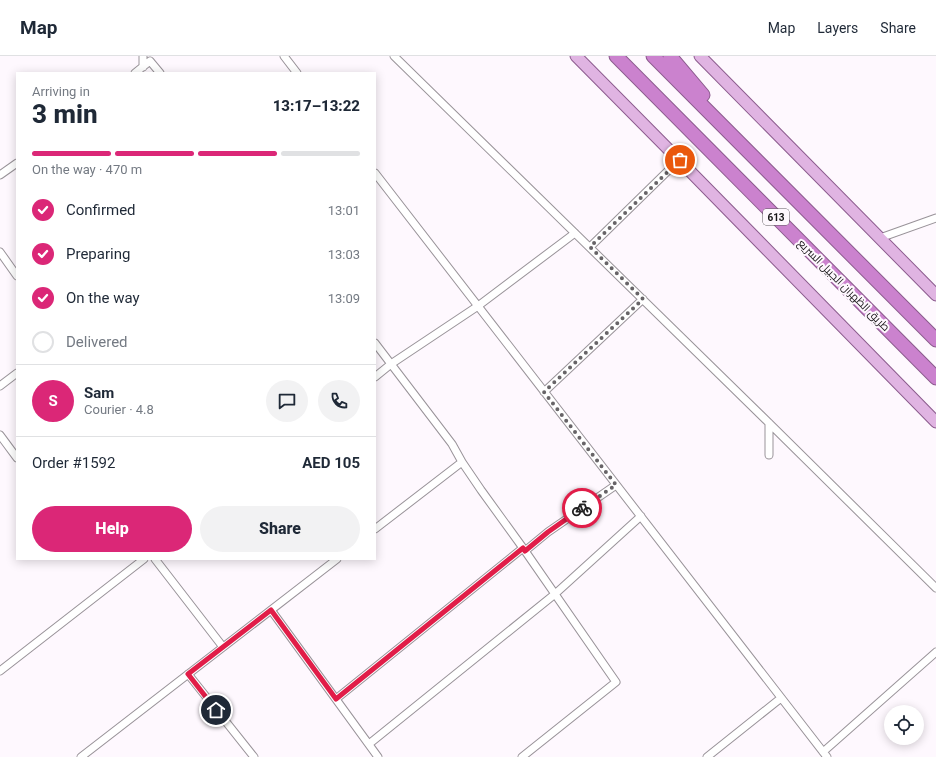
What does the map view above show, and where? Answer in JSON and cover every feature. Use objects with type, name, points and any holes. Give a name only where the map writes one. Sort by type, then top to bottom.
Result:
[{"type":"highway","name":"طريق الظهران الجبيل السريع","points":[[616,56],[936,378]]},
{"type":"highway","name":"613","points":[[653,56],[936,340]]},
{"type":"highway","points":[[670,56],[766,169]]},
{"type":"main road","points":[[576,56],[680,160],[936,422]]},
{"type":"main road","points":[[700,56],[936,294]]},
{"type":"street","points":[[143,56],[144,67]]},
{"type":"street","points":[[284,56],[296,72]]},
{"type":"street","points":[[394,56],[936,588]]},
{"type":"street","points":[[136,72],[150,61],[159,72]]},
{"type":"street","points":[[590,247],[680,160]]},
{"type":"street","points":[[0,175],[16,163]]},
{"type":"street","points":[[376,174],[825,754],[936,652]]},
{"type":"street","points":[[880,238],[936,218]]},
{"type":"street","points":[[376,376],[391,364],[478,306],[575,233]]},
{"type":"street","points":[[0,252],[16,275]]},
{"type":"street","points":[[544,392],[643,299]]},
{"type":"street","points":[[376,344],[452,444],[481,490],[524,549],[616,682],[522,757]]},
{"type":"street","points":[[0,386],[16,374]]},
{"type":"street","points":[[769,423],[769,455]]},
{"type":"street","points":[[0,435],[16,457]]},
{"type":"street","points":[[376,528],[462,462]]},
{"type":"street","points":[[336,699],[524,549],[616,485]]},
{"type":"street","points":[[369,744],[555,594],[641,516]]},
{"type":"street","points":[[0,671],[143,560]]},
{"type":"street","points":[[156,560],[223,647]]},
{"type":"street","points":[[80,757],[335,560]]},
{"type":"street","points":[[271,610],[378,757]]},
{"type":"street","points":[[188,674],[254,757]]},
{"type":"street","points":[[707,757],[781,698]]},
{"type":"way so far","points":[[582,508],[616,485],[544,392],[643,299],[590,247],[680,160]]},
{"type":"route","points":[[216,710],[188,674],[271,610],[336,699],[523,548],[525,551],[548,532],[582,508]]}]
